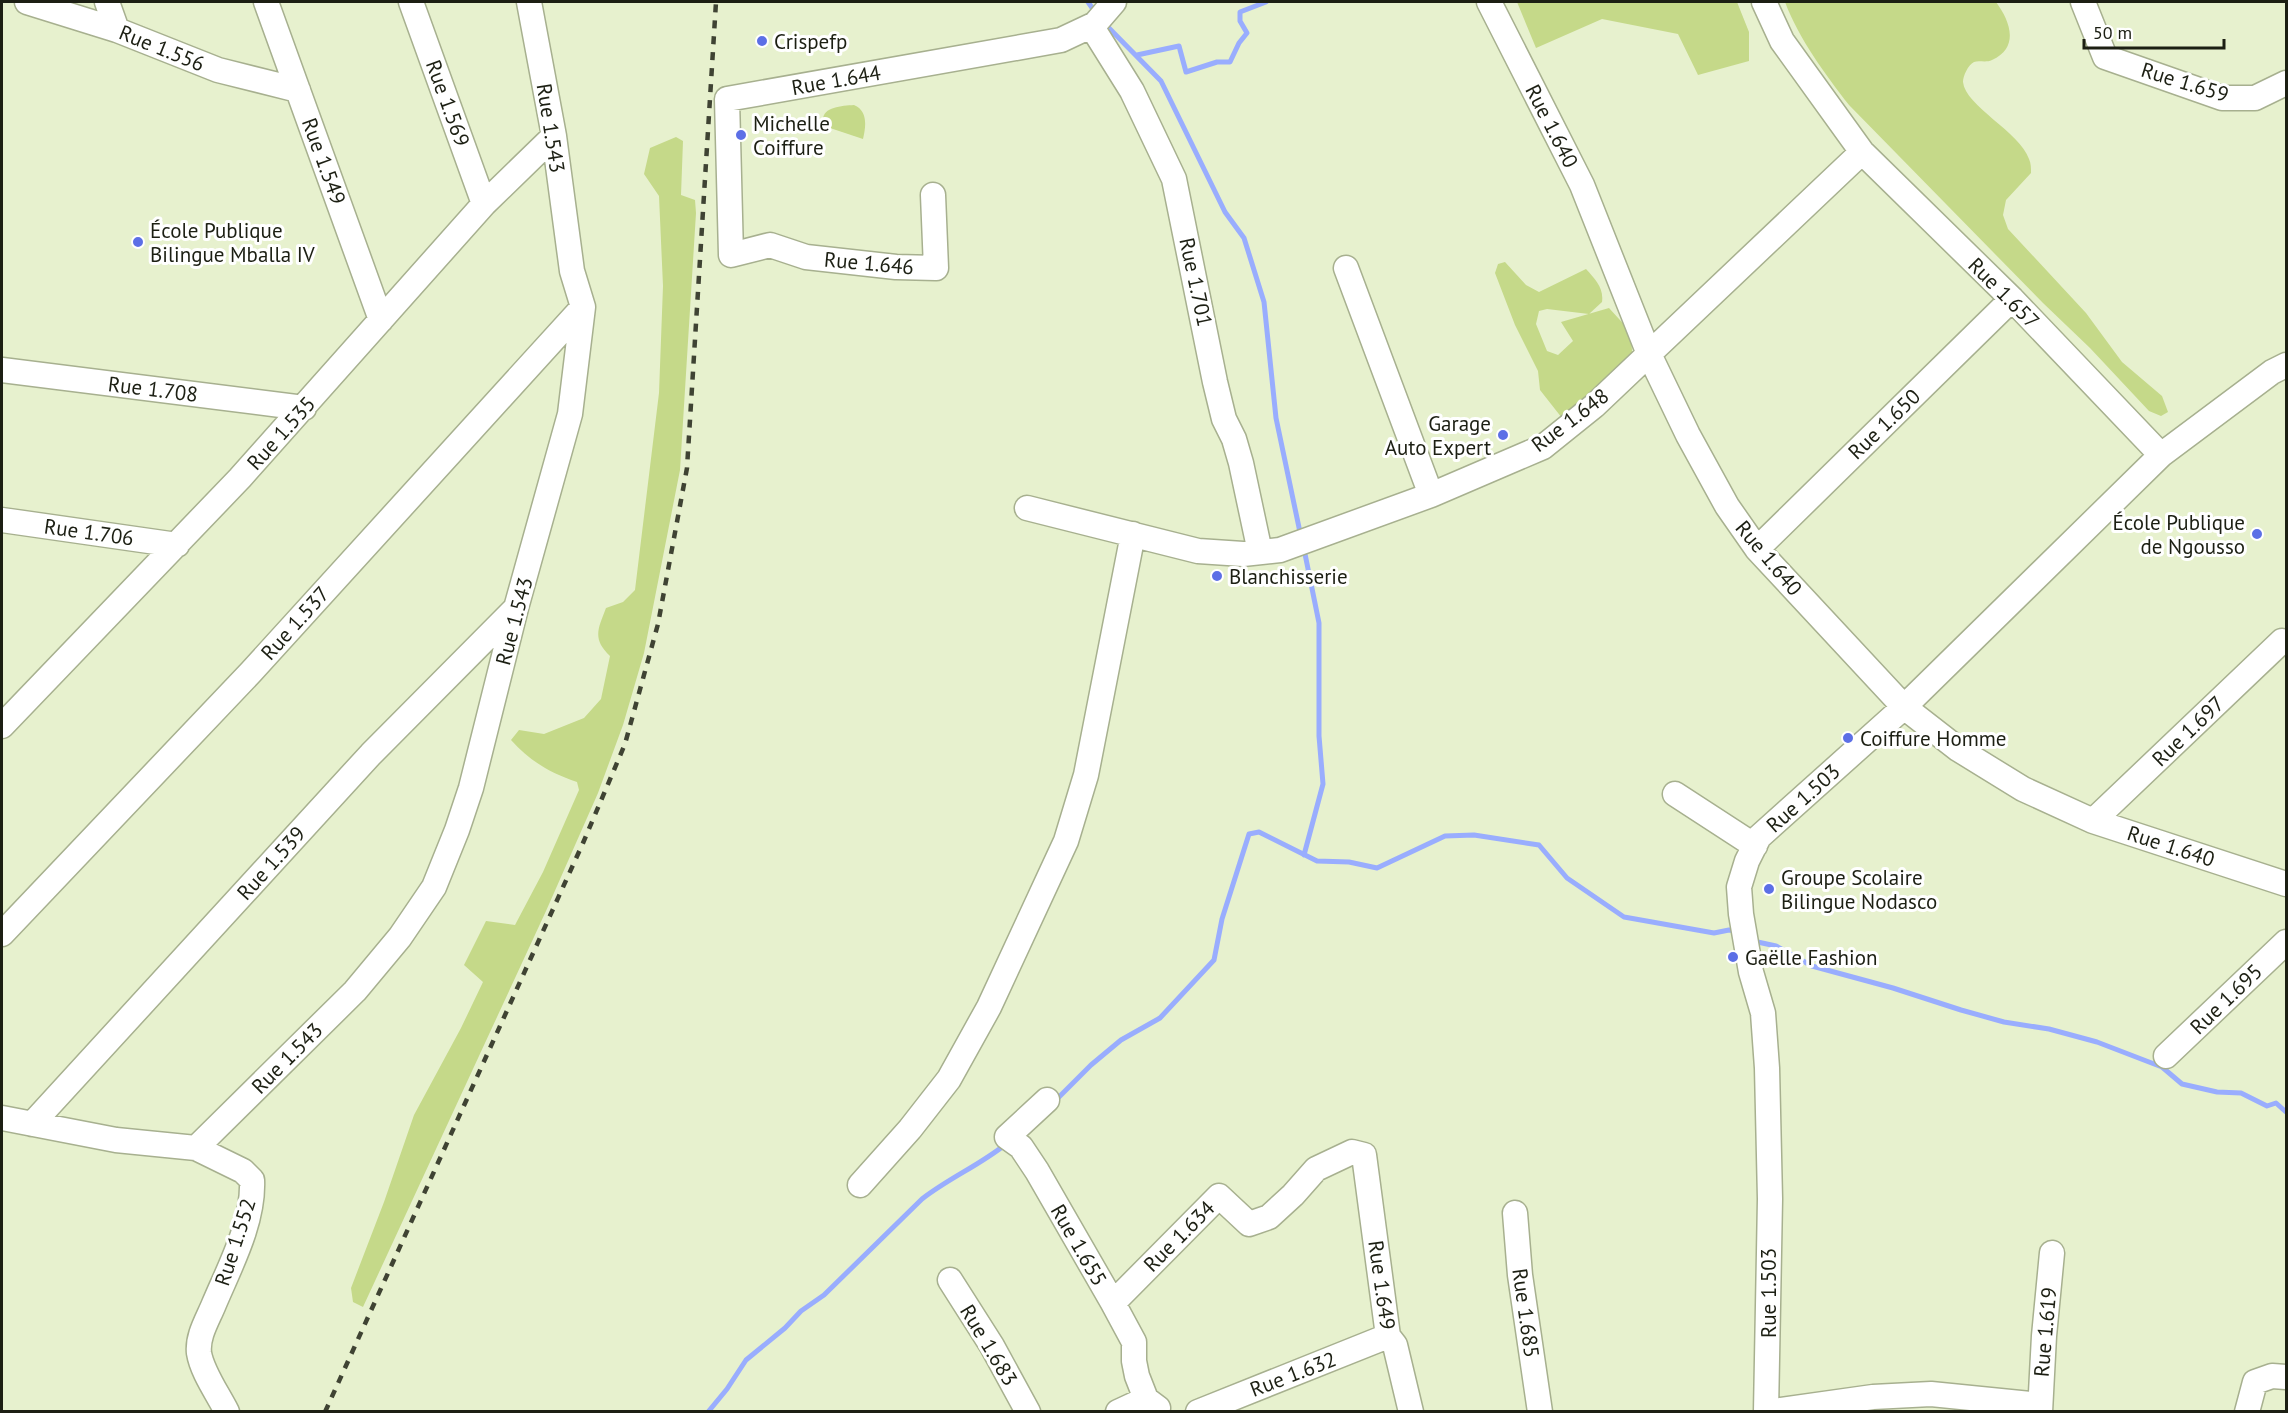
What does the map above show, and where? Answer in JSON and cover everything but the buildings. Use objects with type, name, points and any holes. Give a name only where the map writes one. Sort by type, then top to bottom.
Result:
[{"type":"street","name":"Rue 1.556","points":[[27,2],[117,30],[218,70],[298,90]]},
{"type":"street","points":[[107,2],[117,30]]},
{"type":"street","name":"Rue 1.549","points":[[266,2],[381,320]]},
{"type":"street","name":"Rue 1.569","points":[[411,2],[484,204]]},
{"type":"street","name":"Rue 1.543","points":[[196,1148],[355,991],[400,937],[434,887],[471,788],[516,608],[537,541],[570,414],[583,307],[572,270],[554,136],[529,2]]},
{"type":"street","name":"Rue 1.640","points":[[1489,2],[1582,185],[1649,354],[1688,435],[1727,506],[1757,549],[1904,707],[1958,749],[2023,789],[2093,820],[2286,884]]},
{"type":"street","name":"Rue 1.657","points":[[1764,2],[1782,41],[1862,152],[2012,300],[2161,454]]},
{"type":"street","name":"Rue 1.659","points":[[2083,2],[2105,57],[2223,98],[2255,98],[2286,83]]},
{"type":"street","name":"Rue 1.644","points":[[732,255],[727,99],[1061,40],[1102,16]]},
{"type":"street","name":"Rue 1.701","points":[[1102,16],[1132,92],[1174,179],[1215,382],[1224,419],[1234,439],[1241,463],[1260,552]]},
{"type":"street","name":"Rue 1.535","points":[[2,726],[304,408],[484,204],[554,136]]},
{"type":"street","name":"Rue 1.648","points":[[1027,508],[1198,551],[1243,555],[1280,550],[1431,495],[1543,447],[1594,406],[1862,152]]},
{"type":"street","name":"Rue 1.646","points":[[732,255],[770,245],[806,257],[896,267],[936,268],[933,195]]},
{"type":"street","points":[[1346,268],[1431,495]]},
{"type":"street","name":"Rue 1.650","points":[[1757,549],[2012,300]]},
{"type":"street","name":"Rue 1.537","points":[[2,934],[251,672],[583,307]]},
{"type":"street","points":[[2161,454],[2272,372],[2286,365]]},
{"type":"street","name":"Rue 1.708","points":[[2,370],[304,408]]},
{"type":"street","name":"Rue 1.503","points":[[1766,1412],[1770,1199],[1767,1068],[1763,1013],[1751,972],[1741,914],[1739,887],[1747,861],[1760,837],[1904,707],[2161,454]]},
{"type":"street","name":"Rue 1.706","points":[[2,520],[177,544]]},
{"type":"street","points":[[860,1185],[910,1129],[949,1079],[989,1007],[1066,841],[1086,775],[1133,534]]},
{"type":"street","name":"Rue 1.539","points":[[32,1124],[371,753],[516,608]]},
{"type":"street","name":"Rue 1.697","points":[[2093,820],[2282,641]]},
{"type":"street","points":[[1675,794],[1755,846]]},
{"type":"street","name":"Rue 1.695","points":[[2166,1056],[2286,942]]},
{"type":"street","name":"Rue 1.655","points":[[1047,1100],[1007,1137],[1020,1148],[1037,1171],[1113,1303],[1134,1342],[1137,1376],[1155,1407]]},
{"type":"street","name":"Rue 1.552","points":[[2,1118],[116,1140],[196,1148],[243,1171],[252,1180],[246,1221],[230,1267],[201,1334],[200,1353],[205,1369],[227,1412]]},
{"type":"street","name":"Rue 1.634","points":[[1113,1303],[1219,1196],[1249,1224],[1269,1217],[1316,1169],[1352,1152],[1364,1155]]},
{"type":"street","name":"Rue 1.649","points":[[1364,1155],[1388,1336],[1395,1345],[1411,1412]]},
{"type":"street","name":"Rue 1.685","points":[[1515,1213],[1520,1275],[1540,1412]]},
{"type":"street","name":"Rue 1.619","points":[[2040,1408],[2052,1252]]},
{"type":"street","name":"Rue 1.683","points":[[950,1280],[992,1346],[1019,1408]]},
{"type":"street","name":"Rue 1.632","points":[[1198,1412],[1388,1336]]},
{"type":"street","points":[[2247,1412],[2255,1382],[2272,1376],[2286,1377]]},
{"type":"street","points":[[1766,1412],[1873,1397],[1931,1394],[2040,1408]]},
{"type":"street","points":[[1118,1412],[1155,1407]]},
{"type":"green space","points":[[1517,2],[1737,2],[1749,32],[1749,61],[1698,75],[1678,34],[1602,19],[1536,48]]},
{"type":"green space","points":[[1785,2],[1996,2],[2008,25],[2009,41],[2001,55],[1992,60],[1972,63],[1966,71],[1963,82],[1973,100],[2015,139],[2024,149],[2030,161],[2031,173],[2006,200],[2003,215],[2008,229],[2086,313],[2122,362],[2162,396],[2168,412],[2161,416],[2149,411],[2090,348],[1849,105],[1805,43]]},
{"type":"green space","points":[[854,105],[864,115],[863,139],[824,126],[824,115],[827,111]]},
{"type":"green space","points":[[676,137],[683,141],[681,195],[695,200],[696,213],[680,470],[644,653],[623,725],[598,793],[363,1307],[353,1302],[351,1288],[414,1115],[483,982],[464,965],[486,921],[515,925],[543,872],[579,790],[577,782],[541,766],[511,740],[519,730],[544,734],[584,718],[601,699],[610,656],[599,639],[601,622],[606,608],[623,602],[635,590],[659,393],[663,286],[659,196],[644,174],[650,148]]},
{"type":"green space","points":[[1505,262],[1526,285],[1539,292],[1586,269],[1602,292],[1602,302],[1589,314],[1609,308],[1630,331],[1633,359],[1562,418],[1540,390],[1538,371],[1515,325],[1495,273],[1498,264]],"holes":[[[1547,309],[1589,314],[1561,322],[1573,341],[1558,355],[1547,351],[1536,324],[1539,311]]]},
{"type":"waterway","points":[[1088,2],[1095,12]]},
{"type":"waterway","points":[[1137,55],[1179,46],[1186,72],[1217,62],[1230,62],[1239,43],[1247,33],[1240,21],[1240,12],[1266,2]]},
{"type":"waterway","points":[[1105,24],[1161,81],[1225,212],[1244,238],[1264,302],[1276,418],[1301,537]]},
{"type":"waterway","points":[[1304,549],[1319,623],[1319,736],[1323,784],[1304,855]]},
{"type":"waterway","points":[[1054,1102],[1091,1065],[1121,1040],[1160,1018],[1214,960],[1222,919],[1249,834],[1259,832],[1317,861],[1349,862],[1377,868],[1445,836],[1474,835],[1539,845],[1567,878],[1624,917],[1714,933],[1736,931]]},
{"type":"waterway","points":[[1753,941],[1776,946],[1812,966],[1893,988],[1961,1010],[2004,1022],[2049,1029],[2097,1042],[2162,1067],[2182,1084],[2217,1092],[2241,1093],[2267,1106],[2276,1103],[2286,1112]]},
{"type":"waterway","points":[[708,1412],[746,1360],[785,1328],[801,1311],[824,1295],[922,1199],[1006,1144]]},
{"type":"railway","points":[[325,1412],[583,843],[625,744],[658,624],[687,468],[716,2]]},
{"type":"place","name":"Crispefp","points":[[762,41]]},
{"type":"place","name":"Michelle Coiffure","points":[[741,135]]},
{"type":"place","name":"École Publique Bilingue Mballa IV","points":[[138,242]]},
{"type":"place","name":"Garage Auto Expert","points":[[1503,435]]},
{"type":"place","name":"École Publique de Ngousso","points":[[2257,534]]},
{"type":"place","name":"Blanchisserie","points":[[1217,576]]},
{"type":"place","name":"Coiffure Homme","points":[[1848,738]]},
{"type":"place","name":"Groupe Scolaire Bilingue Nodasco","points":[[1769,889]]},
{"type":"place","name":"Gaëlle Fashion","points":[[1733,957]]}]
